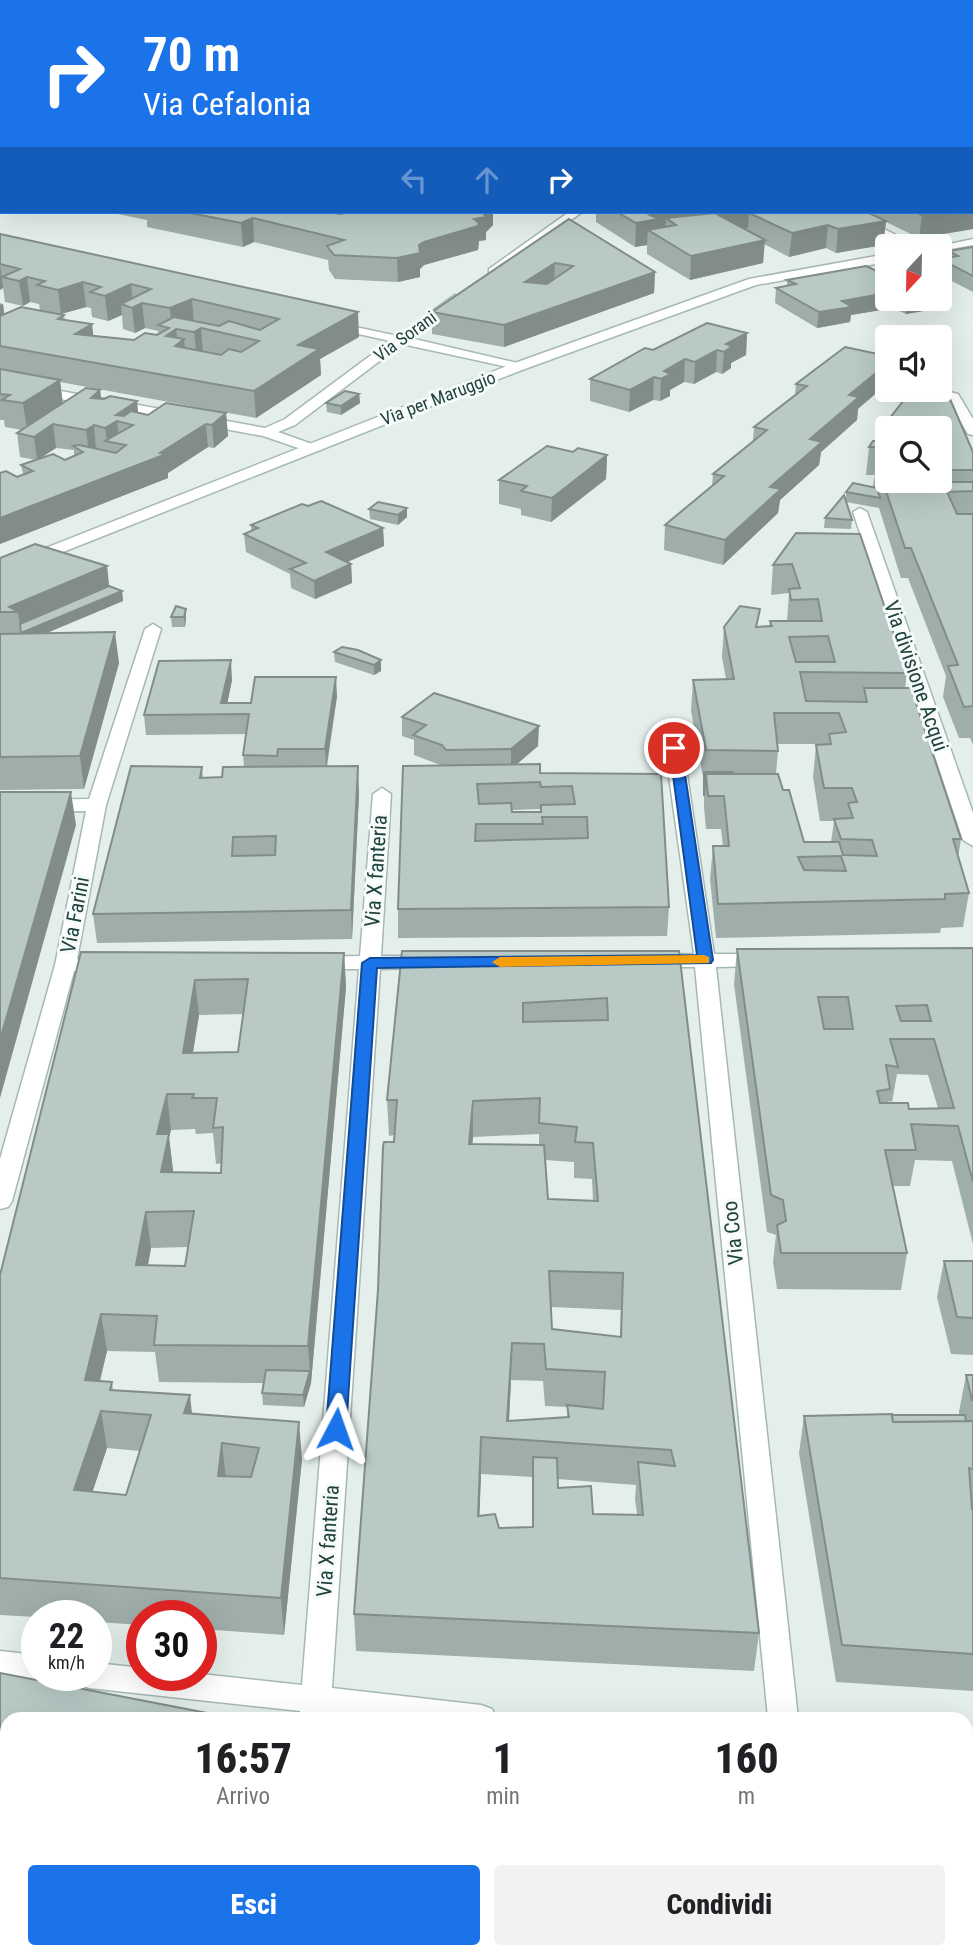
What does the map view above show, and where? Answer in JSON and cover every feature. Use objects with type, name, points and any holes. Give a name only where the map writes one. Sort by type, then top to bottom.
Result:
[{"type":"street","name":"Via Sorani","points":[[266,432],[290,422],[399,339],[573,214]]},
{"type":"street","points":[[846,214],[887,234]]},
{"type":"street","points":[[952,246],[973,242]]},
{"type":"street","name":"Via per Maruggio","points":[[0,572],[517,367],[752,282],[875,260]]},
{"type":"street","points":[[319,321],[517,367]]},
{"type":"street","points":[[0,384],[266,432],[310,448]]},
{"type":"street","points":[[952,396],[973,431]]},
{"type":"street","name":"Via divisione Acqui","points":[[860,512],[973,840]]},
{"type":"street","name":"Via Farini","points":[[0,1201],[65,965],[97,805],[153,629]]},
{"type":"street","name":"Via Coo","points":[[674,748],[705,960],[782,1712]]},
{"type":"street","name":"Via X fanteria","points":[[316,1711],[382,793]]},
{"type":"street","points":[[0,806],[97,805]]},
{"type":"street","points":[[635,961],[786,960]]},
{"type":"street","points":[[300,963],[454,962]]},
{"type":"street","points":[[65,965],[120,964]]},
{"type":"street","points":[[0,1664],[21,1666]]},
{"type":"street","points":[[112,1679],[316,1711],[340,1712]]},
{"type":"building","points":[[195,214],[484,214],[486,217],[474,219],[479,223],[478,226],[424,242],[419,245],[420,253],[397,258],[334,255],[327,246],[344,240],[253,218],[241,223]]},
{"type":"building","points":[[620,214],[657,214],[650,215],[659,219],[636,223]]},
{"type":"building","points":[[717,214],[765,240],[691,256],[648,230],[676,225],[666,218]]},
{"type":"building","points":[[751,214],[871,214],[886,221],[838,229],[828,225],[792,233]]},
{"type":"building","points":[[569,219],[655,272],[504,325],[432,312]],"holes":[[[555,263],[573,266],[547,284],[525,282]]]},
{"type":"building","points":[[0,234],[358,312],[298,345],[319,349],[254,391],[0,346],[0,316],[21,307],[64,315],[58,319],[92,324],[75,334],[134,340],[145,333],[157,335],[169,328],[158,325],[174,317],[219,326],[229,321],[260,330],[279,319],[192,299],[170,308],[142,303],[132,308],[121,304],[151,289],[131,284],[105,296],[90,292],[101,287],[83,282],[58,290],[37,285],[45,281],[27,277],[19,281],[2,277],[20,269],[0,264]],"holes":[[[201,328],[259,341],[241,352],[229,349],[221,355],[175,346],[184,339],[166,336],[176,329],[194,332]]]},
{"type":"building","points":[[973,247],[973,276],[952,265],[952,257],[958,256],[952,250]]},
{"type":"building","points":[[866,266],[875,270],[875,295],[842,301],[852,307],[819,312],[776,288],[796,284],[787,280]]},
{"type":"building","points":[[707,323],[747,333],[726,344],[732,346],[724,352],[717,350],[695,362],[685,359],[664,371],[671,374],[661,379],[654,377],[630,390],[590,379],[645,348],[653,350]]},
{"type":"building","points":[[845,347],[875,353],[875,374],[849,395],[859,397],[810,439],[822,442],[770,487],[781,489],[725,540],[665,525],[724,476],[713,474],[767,430],[754,427],[807,386],[796,384]]},
{"type":"building","points":[[0,369],[60,380],[23,403],[2,400],[10,395],[0,394]]},
{"type":"building","points":[[86,388],[100,390],[91,398],[104,399],[110,396],[137,401],[116,415],[124,416],[131,411],[148,415],[166,403],[226,413],[212,425],[206,424],[160,453],[166,454],[0,518],[0,473],[6,471],[17,477],[33,471],[21,465],[53,454],[65,460],[83,452],[73,446],[116,453],[126,445],[105,441],[133,425],[117,421],[105,428],[94,425],[86,430],[53,424],[34,437],[17,433]]},
{"type":"building","points":[[345,391],[359,394],[341,406],[326,403]]},
{"type":"building","points":[[902,402],[951,402],[973,452],[973,470],[952,470],[952,416],[891,416]]},
{"type":"building","points":[[547,446],[573,452],[578,448],[607,455],[552,498],[521,491],[527,486],[499,480]]},
{"type":"building","points":[[952,482],[973,482],[973,491],[952,492]]},
{"type":"building","points":[[853,483],[875,488],[875,493],[878,493],[880,498],[846,492]]},
{"type":"building","points":[[887,493],[947,493],[957,514],[973,514],[973,706],[964,707],[948,666],[958,665],[911,548],[905,548]]},
{"type":"building","points":[[844,495],[852,520],[825,518]]},
{"type":"building","points":[[321,501],[383,528],[326,552],[351,564],[314,581],[290,569],[306,563],[244,534],[258,528],[251,525],[302,504],[308,506]]},
{"type":"building","points":[[378,502],[407,508],[398,515],[369,509]]},
{"type":"building","points":[[796,533],[860,534],[907,673],[800,672],[806,701],[867,702],[864,688],[911,688],[961,839],[953,839],[969,893],[945,894],[945,899],[718,904],[713,846],[729,846],[724,796],[708,796],[706,774],[778,774],[783,790],[789,790],[804,842],[839,842],[843,855],[877,856],[872,840],[841,839],[834,819],[853,818],[848,803],[857,802],[852,788],[824,788],[816,745],[831,744],[829,734],[846,732],[839,713],[774,713],[778,751],[706,750],[693,680],[734,679],[724,627],[740,606],[760,609],[756,627],[772,626],[770,621],[822,621],[818,599],[791,600],[789,589],[800,588],[792,564],[773,565]],"holes":[[[828,636],[835,662],[796,662],[789,637]],[[841,856],[846,871],[804,870],[798,857]]]},
{"type":"building","points":[[35,544],[107,566],[9,607],[18,612],[0,612],[0,558]]},
{"type":"building","points":[[109,586],[122,591],[21,633],[20,624]]},
{"type":"building","points":[[176,606],[186,609],[184,617],[171,617]]},
{"type":"building","points":[[115,632],[80,756],[0,757],[0,634]]},
{"type":"building","points":[[342,647],[358,650],[381,660],[374,665],[334,652]]},
{"type":"building","points":[[231,660],[221,703],[251,703],[255,677],[336,677],[325,749],[278,749],[277,756],[243,755],[249,714],[144,715],[159,661]]},
{"type":"building","points":[[434,693],[539,726],[511,749],[446,750],[442,745],[413,735],[426,725],[402,717]]},
{"type":"building","points":[[540,764],[540,773],[661,774],[669,907],[398,909],[403,766]],"holes":[[[540,782],[541,787],[572,786],[575,804],[541,805],[541,812],[512,812],[511,803],[479,804],[477,784]],[[542,817],[587,817],[588,838],[475,841],[476,824],[543,824]]]},
{"type":"building","points":[[131,766],[202,767],[200,778],[222,777],[223,767],[358,766],[351,910],[93,914]],"holes":[[[276,836],[275,855],[232,856],[233,837]]]},
{"type":"building","points":[[704,772],[734,774],[706,774],[704,796]]},
{"type":"building","points":[[0,792],[71,792],[0,1040]]},
{"type":"building","points":[[973,948],[973,1182],[958,1126],[911,1124],[916,1150],[885,1150],[907,1253],[781,1253],[777,1225],[786,1221],[783,1200],[771,1195],[737,949]],"holes":[[[818,997],[848,997],[853,1029],[824,1029]],[[927,1005],[931,1021],[901,1021],[896,1006]],[[890,1039],[934,1039],[954,1108],[909,1109],[908,1103],[880,1103],[877,1091],[890,1089],[886,1065],[898,1067]]]},
{"type":"building","points":[[402,951],[679,951],[759,1633],[354,1614],[378,1290],[383,1146],[384,1142],[394,1142],[397,1100],[387,1100]],"holes":[[[607,998],[608,1020],[523,1022],[523,1003]],[[540,1098],[539,1123],[577,1127],[575,1142],[593,1143],[598,1201],[548,1199],[544,1145],[469,1144],[473,1101]],[[549,1271],[623,1273],[621,1337],[552,1329]],[[512,1343],[544,1344],[546,1369],[605,1372],[603,1409],[567,1405],[569,1417],[507,1421]],[[481,1437],[671,1450],[675,1466],[638,1462],[643,1515],[593,1514],[591,1486],[558,1488],[557,1458],[533,1457],[533,1527],[499,1528],[495,1514],[478,1516]]]},
{"type":"building","points":[[81,952],[344,953],[308,1346],[154,1345],[157,1316],[101,1314],[85,1380],[112,1382],[110,1390],[190,1395],[184,1413],[299,1422],[281,1598],[0,1578],[0,1275]],"holes":[[[248,979],[238,1052],[183,1053],[195,980]],[[167,1094],[194,1094],[192,1098],[217,1098],[213,1128],[223,1127],[221,1173],[161,1172],[169,1134],[157,1134]],[[194,1211],[185,1266],[136,1265],[146,1212]],[[101,1411],[151,1415],[126,1495],[74,1490]],[[222,1443],[259,1448],[251,1477],[218,1476]]]},
{"type":"building","points":[[944,1261],[973,1261],[973,1318],[957,1317]]},
{"type":"building","points":[[266,1370],[310,1371],[303,1395],[262,1393]]},
{"type":"building","points":[[966,1375],[973,1375],[973,1400],[972,1400]]},
{"type":"building","points":[[892,1414],[893,1422],[973,1421],[973,1469],[969,1468],[973,1509],[973,1654],[842,1645],[804,1416]]},
{"type":"building","points":[[892,1415],[965,1415],[966,1421],[893,1422]]},
{"type":"building","points":[[0,1673],[21,1677],[21,1691],[93,1691],[202,1712],[0,1712]]},
{"type":"slow traffic","points":[[500,962],[704,960]]},
{"type":"route","points":[[336,1429],[370,963],[705,960],[674,748]]}]
